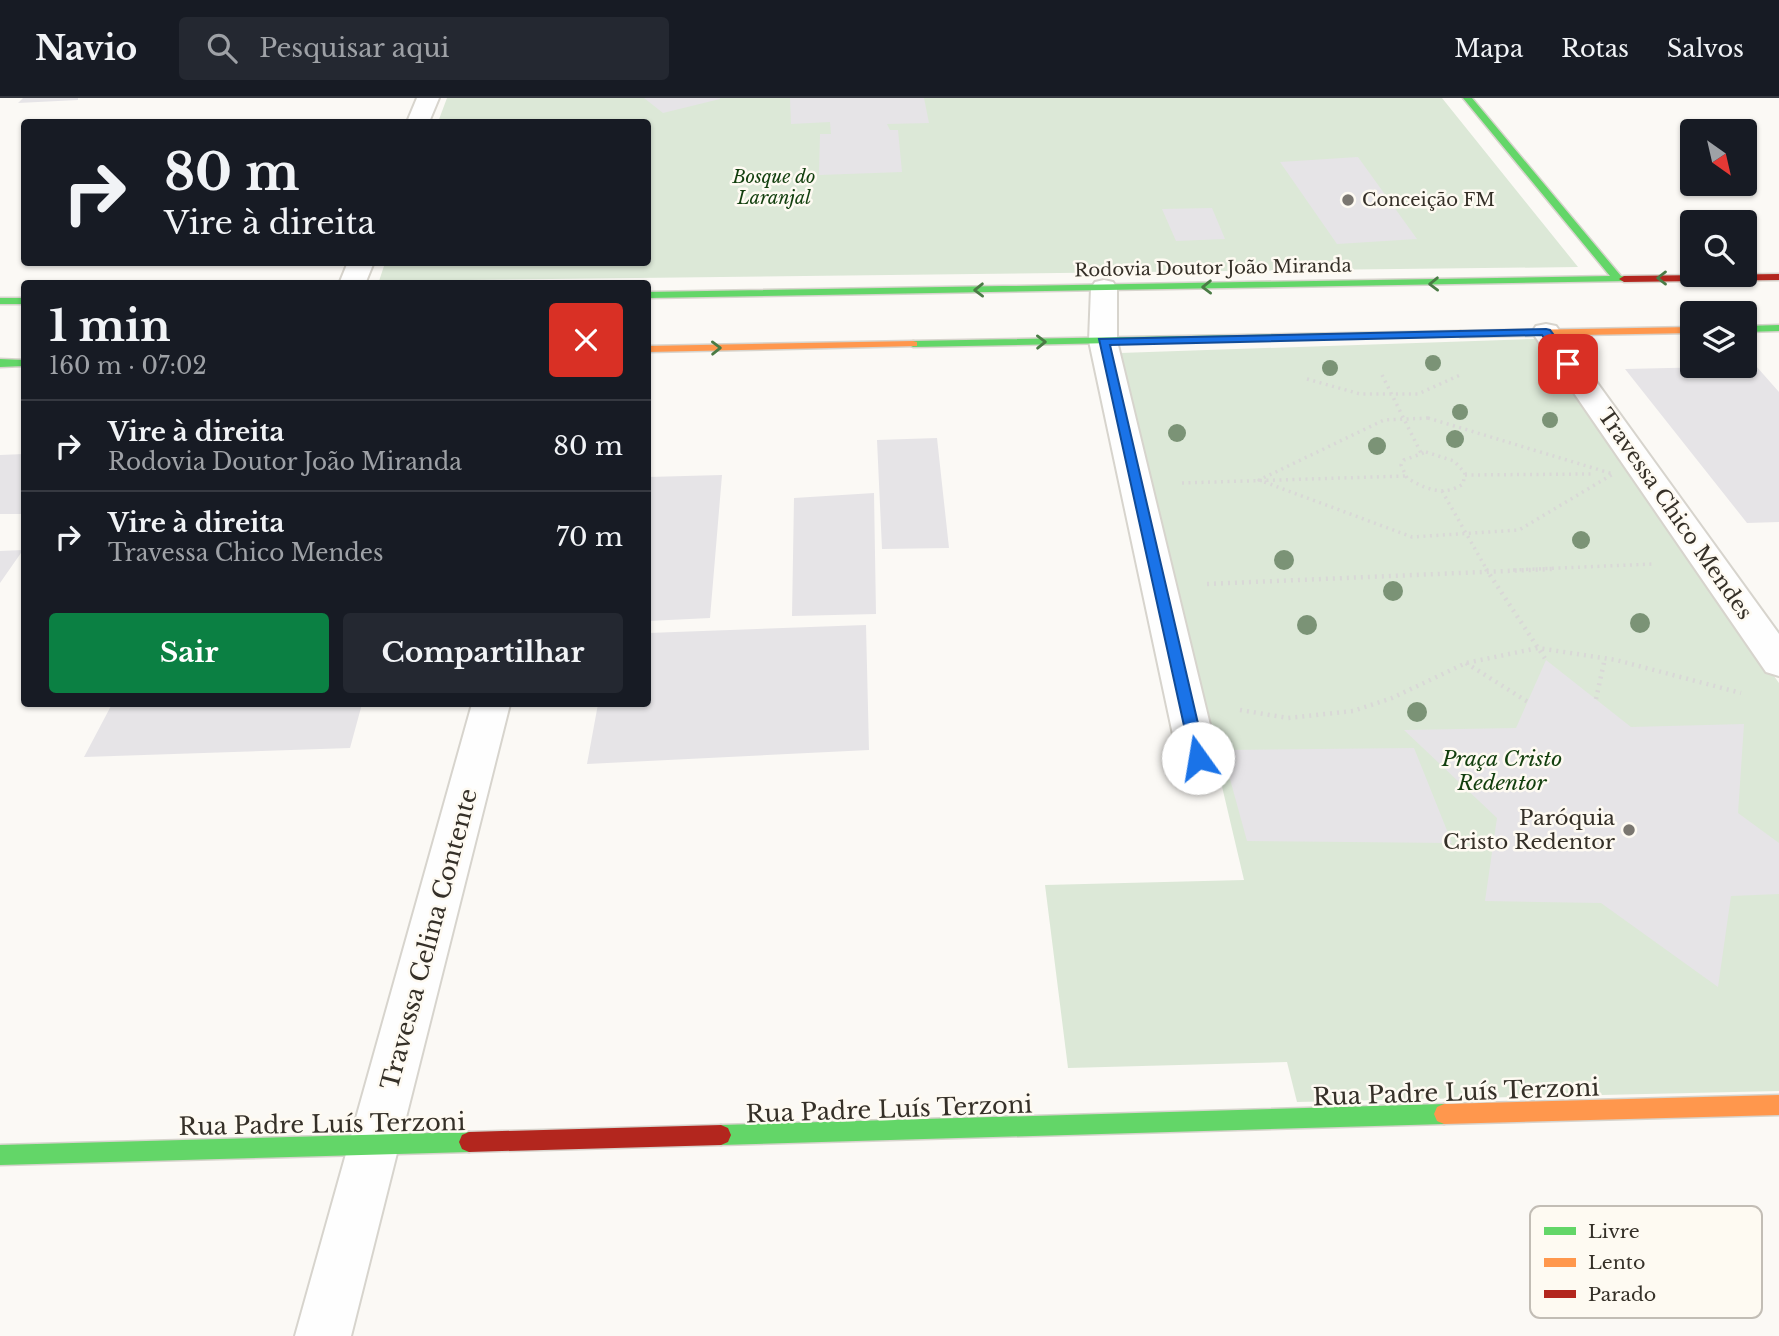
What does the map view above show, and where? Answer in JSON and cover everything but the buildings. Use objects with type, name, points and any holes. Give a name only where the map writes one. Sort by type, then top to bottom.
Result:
[{"type":"main road","points":[[1467,98],[1617,278]]},
{"type":"main road","name":"Rodovia Doutor João Miranda","points":[[651,295],[1779,277]]},
{"type":"main road","points":[[0,301],[21,301]]},
{"type":"main road","points":[[1757,329],[1779,328]]},
{"type":"main road","points":[[651,349],[1680,330]]},
{"type":"main road","points":[[0,363],[21,363]]},
{"type":"main road","name":"Rua Padre Luís Terzoni","points":[[0,1155],[1779,1105]]},
{"type":"street","points":[[419,119],[428,98]]},
{"type":"street","points":[[1104,288],[1103,341],[1198,758]]},
{"type":"street","name":"Travessa Chico Mendes","points":[[1546,332],[1779,662]]},
{"type":"street","name":"Travessa Celina Contente","points":[[323,1336],[490,707]]},
{"type":"path","points":[[1380,372],[1421,453]]},
{"type":"path","points":[[1259,480],[1384,420],[1427,418],[1613,474]]},
{"type":"path","points":[[1421,453],[1436,454],[1454,461],[1465,475],[1463,484],[1458,488],[1442,491],[1416,484],[1405,476],[1401,466],[1404,460],[1421,453]]},
{"type":"path","points":[[1465,475],[1613,474]]},
{"type":"path","points":[[1259,480],[1412,537],[1519,530],[1613,474]]},
{"type":"path","points":[[1181,483],[1405,476]]},
{"type":"path","points":[[1442,491],[1488,572],[1546,660]]},
{"type":"path","points":[[1202,584],[1661,564]]},
{"type":"path","points":[[1240,710],[1288,718],[1353,711],[1392,698],[1466,663],[1538,648],[1605,658],[1743,694]]},
{"type":"path","points":[[1596,699],[1605,658]]},
{"type":"path","points":[[1466,663],[1528,702]]},
{"type":"green space","name":"Bosque do Laranjal","points":[[447,98],[1442,98],[1578,267],[379,280],[384,266],[651,266],[651,119],[439,119]]},
{"type":"green space","name":"Praça Cristo Redentor","points":[[1535,339],[1779,683],[1779,1091],[1297,1102],[1287,1062],[1068,1068],[1045,885],[1244,880],[1120,353]]},
{"type":"traffic: fast","points":[[1467,98],[1617,278]]},
{"type":"traffic: fast","points":[[651,295],[1624,279]]},
{"type":"traffic: fast","points":[[0,301],[21,301]]},
{"type":"traffic: fast","points":[[1757,329],[1779,328]]},
{"type":"traffic: fast","points":[[913,344],[1460,334]]},
{"type":"traffic: fast","points":[[0,363],[21,363]]},
{"type":"traffic: fast","points":[[721,1135],[1444,1114]]},
{"type":"traffic: fast","points":[[0,1155],[469,1142]]},
{"type":"traffic: slow","points":[[1460,334],[1680,330]]},
{"type":"traffic: slow","points":[[651,349],[913,344]]},
{"type":"traffic: slow","points":[[1444,1114],[1779,1105]]},
{"type":"traffic: jam","points":[[1624,279],[1779,277]]},
{"type":"traffic: jam","points":[[469,1142],[721,1135]]},
{"type":"place","name":"Conceição FM","points":[[1348,200]]},
{"type":"place","name":"Paróquia Cristo Redentor","points":[[1629,830]]},
{"type":"route","points":[[1198,758],[1103,341],[1546,332],[1568,364]]}]
